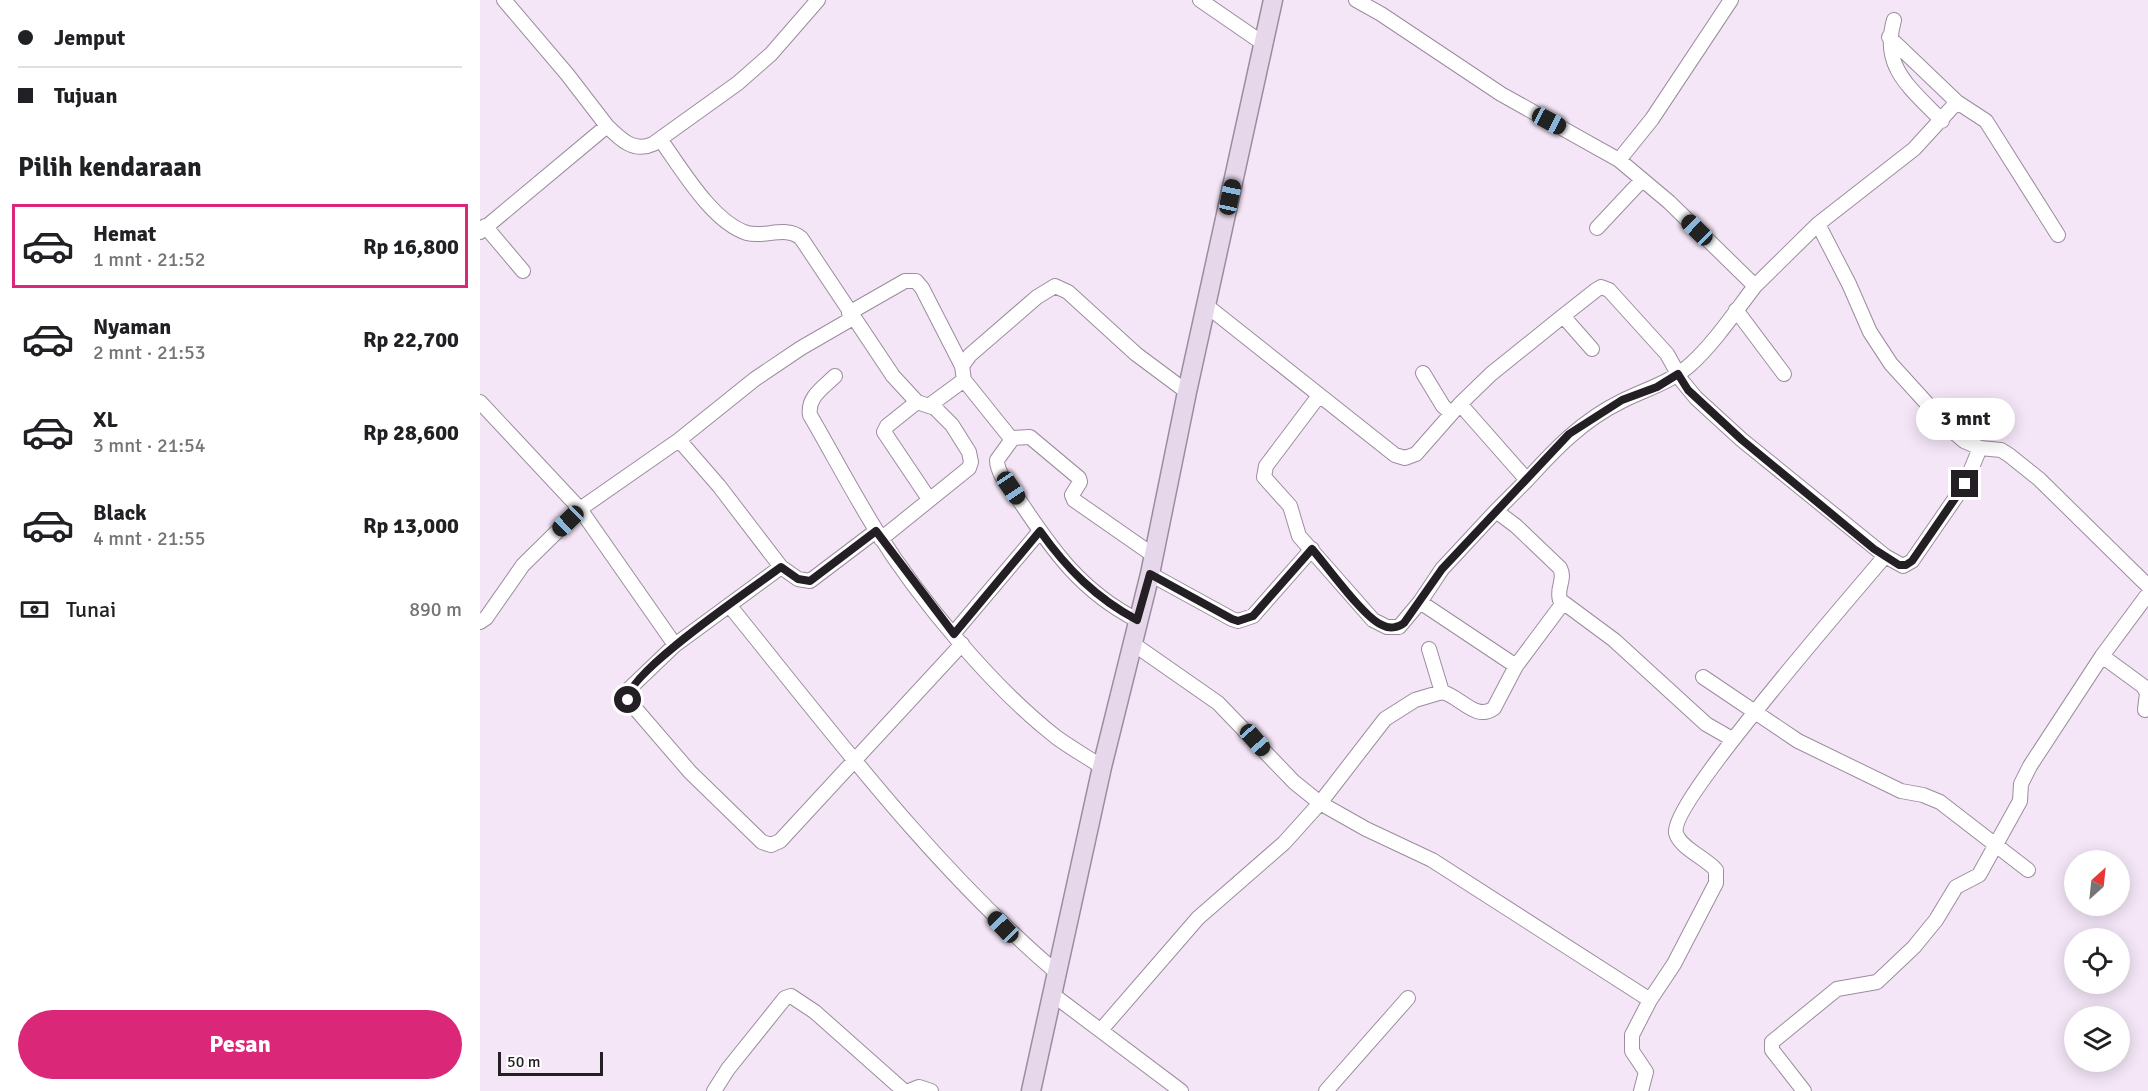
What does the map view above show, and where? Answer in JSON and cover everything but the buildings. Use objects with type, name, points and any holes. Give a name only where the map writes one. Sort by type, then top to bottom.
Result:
[{"type":"street","points":[[504,0],[618,138],[636,147],[646,148],[738,83],[771,54],[818,0]]},
{"type":"street","points":[[1200,0],[1264,44]]},
{"type":"street","points":[[1031,1091],[1102,767],[1150,574],[1187,392],[1273,0]]},
{"type":"street","points":[[1356,0],[1381,14],[1501,94],[1619,160],[1755,286]]},
{"type":"street","points":[[1619,160],[1652,119],[1731,0]]},
{"type":"street","points":[[1894,20],[1889,37],[1894,65],[1942,121]]},
{"type":"street","points":[[1889,37],[1957,102],[1986,121],[2058,235]]},
{"type":"street","points":[[1318,397],[1266,466],[1264,473],[1266,480],[1290,506],[1299,536],[1373,620],[1380,625],[1399,627],[1420,602],[1442,569],[1583,423],[1622,400],[1657,387],[1691,364],[1755,286],[1818,224],[1914,149],[1957,102]]},
{"type":"street","points":[[523,271],[483,229],[607,126]]},
{"type":"street","points":[[660,139],[700,194],[727,221],[750,233],[790,233],[801,238],[809,246],[851,316],[893,376],[952,425],[969,452],[971,462],[969,468],[929,500],[810,581],[798,579],[781,567],[719,486],[679,440]]},
{"type":"street","points":[[1598,228],[1642,180]]},
{"type":"street","points":[[1818,224],[1849,284],[1870,332],[1891,364],[1951,430],[1964,441],[1980,448],[2001,450],[2031,473],[2148,586]]},
{"type":"street","points":[[480,622],[486,618],[537,548],[580,509],[679,440],[755,379],[905,281],[916,281],[922,288],[963,373],[1002,428],[1013,438]]},
{"type":"street","points":[[929,500],[884,432],[886,426],[923,403],[963,373],[970,355],[1037,297],[1055,286],[1068,292],[1136,354],[1187,392]]},
{"type":"street","points":[[1207,306],[1318,397],[1400,457],[1416,454],[1491,374],[1596,290],[1605,288],[1667,354],[1688,390],[1742,440],[1886,556],[1903,566],[1912,561],[1965,484],[1980,448]]},
{"type":"street","points":[[1736,310],[1784,374]]},
{"type":"street","points":[[1563,316],[1592,349]]},
{"type":"street","points":[[1423,374],[1439,400],[1456,409],[1527,480]]},
{"type":"street","points":[[835,376],[811,401],[810,415],[879,535],[958,639],[1033,717],[1057,737],[1102,767]]},
{"type":"street","points":[[480,402],[580,509],[675,645]]},
{"type":"street","points":[[1137,620],[1101,599],[1064,565],[997,465],[1002,450],[1013,438],[1030,437],[1080,479],[1072,495],[1074,500],[1153,555]]},
{"type":"street","points":[[1496,511],[1516,526],[1560,568],[1562,576],[1558,594],[1563,603],[1614,640],[1706,724],[1732,739]]},
{"type":"street","points":[[781,567],[675,645],[630,688],[628,700],[690,772],[762,842],[771,844],[780,841],[855,760],[958,639],[1040,531]]},
{"type":"street","points":[[1150,574],[1232,619],[1245,620],[1253,616],[1312,549]]},
{"type":"street","points":[[1641,1091],[1646,1072],[1632,1051],[1630,1043],[1650,1000],[1674,964],[1716,883],[1716,870],[1682,842],[1676,827],[1690,798],[1732,739],[1755,714],[1790,667],[1886,556]]},
{"type":"street","points":[[1804,1091],[1772,1050],[1772,1042],[1837,989],[1877,982],[1924,935],[1956,887],[1979,875],[2020,801],[2021,784],[2030,766],[2102,656],[2148,594]]},
{"type":"street","points":[[1420,602],[1516,666]]},
{"type":"street","points":[[1429,649],[1442,692],[1471,709],[1479,712],[1489,711],[1494,708],[1516,666],[1563,603]]},
{"type":"street","points":[[729,605],[956,880],[1003,927],[1056,972]]},
{"type":"street","points":[[1132,643],[1218,703],[1294,782],[1320,803],[1432,860],[1650,1000]]},
{"type":"street","points":[[2102,656],[2143,686],[2146,693],[2145,710]]},
{"type":"street","points":[[1703,677],[1798,741],[1901,790],[1934,798],[2028,870]]},
{"type":"street","points":[[1101,1030],[1198,918],[1284,843],[1320,803],[1385,719],[1415,700],[1442,692]]},
{"type":"street","points":[[1052,994],[1180,1091]]},
{"type":"street","points":[[714,1091],[784,998],[790,996],[815,1012],[904,1091]]},
{"type":"street","points":[[1331,1090],[1408,998]]},
{"type":"street","points":[[909,1091],[919,1087],[932,1091]]},
{"type":"route","points":[[628,700],[627,694],[630,688],[675,645],[781,567],[798,579],[810,581],[876,531],[906,574],[954,634],[1040,531],[1064,565],[1081,581],[1101,599],[1137,620],[1150,574],[1185,591],[1232,619],[1245,620],[1253,616],[1312,549],[1373,620],[1380,625],[1399,627],[1420,602],[1442,569],[1569,434],[1622,400],[1657,387],[1678,374],[1688,390],[1742,440],[1874,549],[1899,565],[1903,566],[1912,561],[1965,484]]}]
